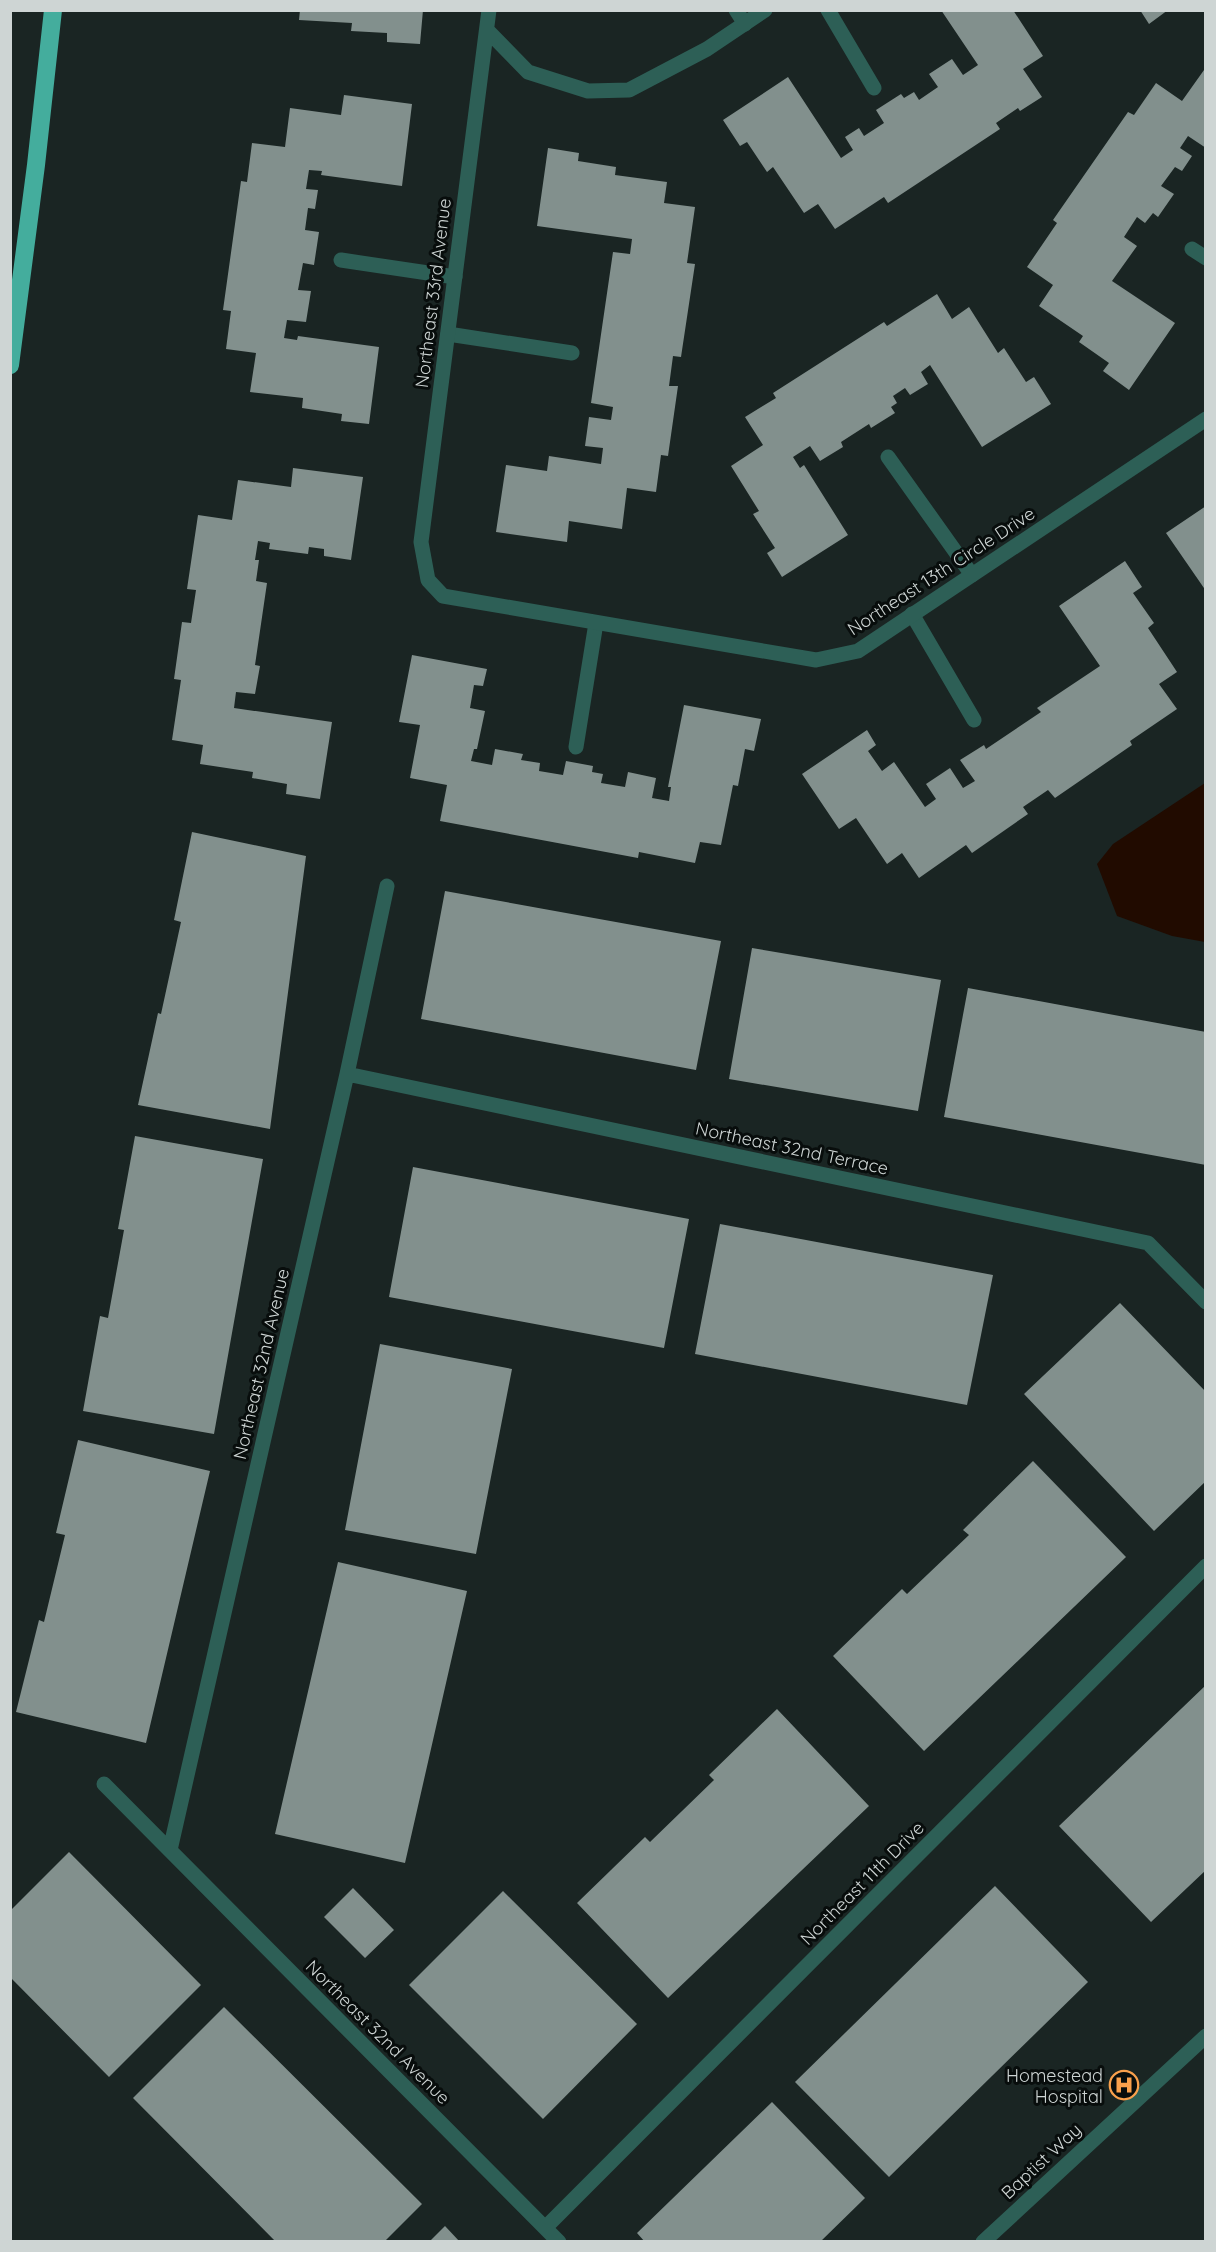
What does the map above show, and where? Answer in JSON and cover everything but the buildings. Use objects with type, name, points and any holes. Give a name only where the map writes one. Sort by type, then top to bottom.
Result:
[{"type":"highway","points":[[10,365],[53,10]]},
{"type":"street","name":"Northeast 33rd Avenue","points":[[428,580],[421,542],[489,10]]},
{"type":"street","points":[[736,10],[745,24]]},
{"type":"street","points":[[487,30],[528,72],[588,91],[629,90],[707,49],[765,10]]},
{"type":"street","points":[[828,10],[874,88]]},
{"type":"street","points":[[1192,249],[1206,258]]},
{"type":"street","points":[[341,260],[455,277]]},
{"type":"street","points":[[448,334],[572,353]]},
{"type":"street","name":"Northeast 13th Circle Drive","points":[[428,580],[443,596],[816,660],[858,651],[1206,419]]},
{"type":"street","points":[[888,457],[972,576]]},
{"type":"street","points":[[912,614],[974,720]]},
{"type":"street","points":[[576,747],[596,623]]},
{"type":"street","name":"Northeast 32nd Avenue","points":[[170,1850],[387,886]]},
{"type":"street","name":"Northeast 32nd Terrace","points":[[346,1074],[1148,1243],[1206,1302]]},
{"type":"street","name":"Northeast 11th Drive","points":[[545,2228],[1206,1566]]},
{"type":"street","name":"Northeast 32nd Avenue","points":[[104,1784],[558,2241]]},
{"type":"street","name":"Baptist Way","points":[[982,2241],[1206,2036]]},
{"type":"shaded area","points":[[1205,783],[1205,942],[1172,936],[1117,916],[1097,864],[1113,844]]},
{"type":"place","name":"Homestead Hospital","points":[[1124,2085]]}]
